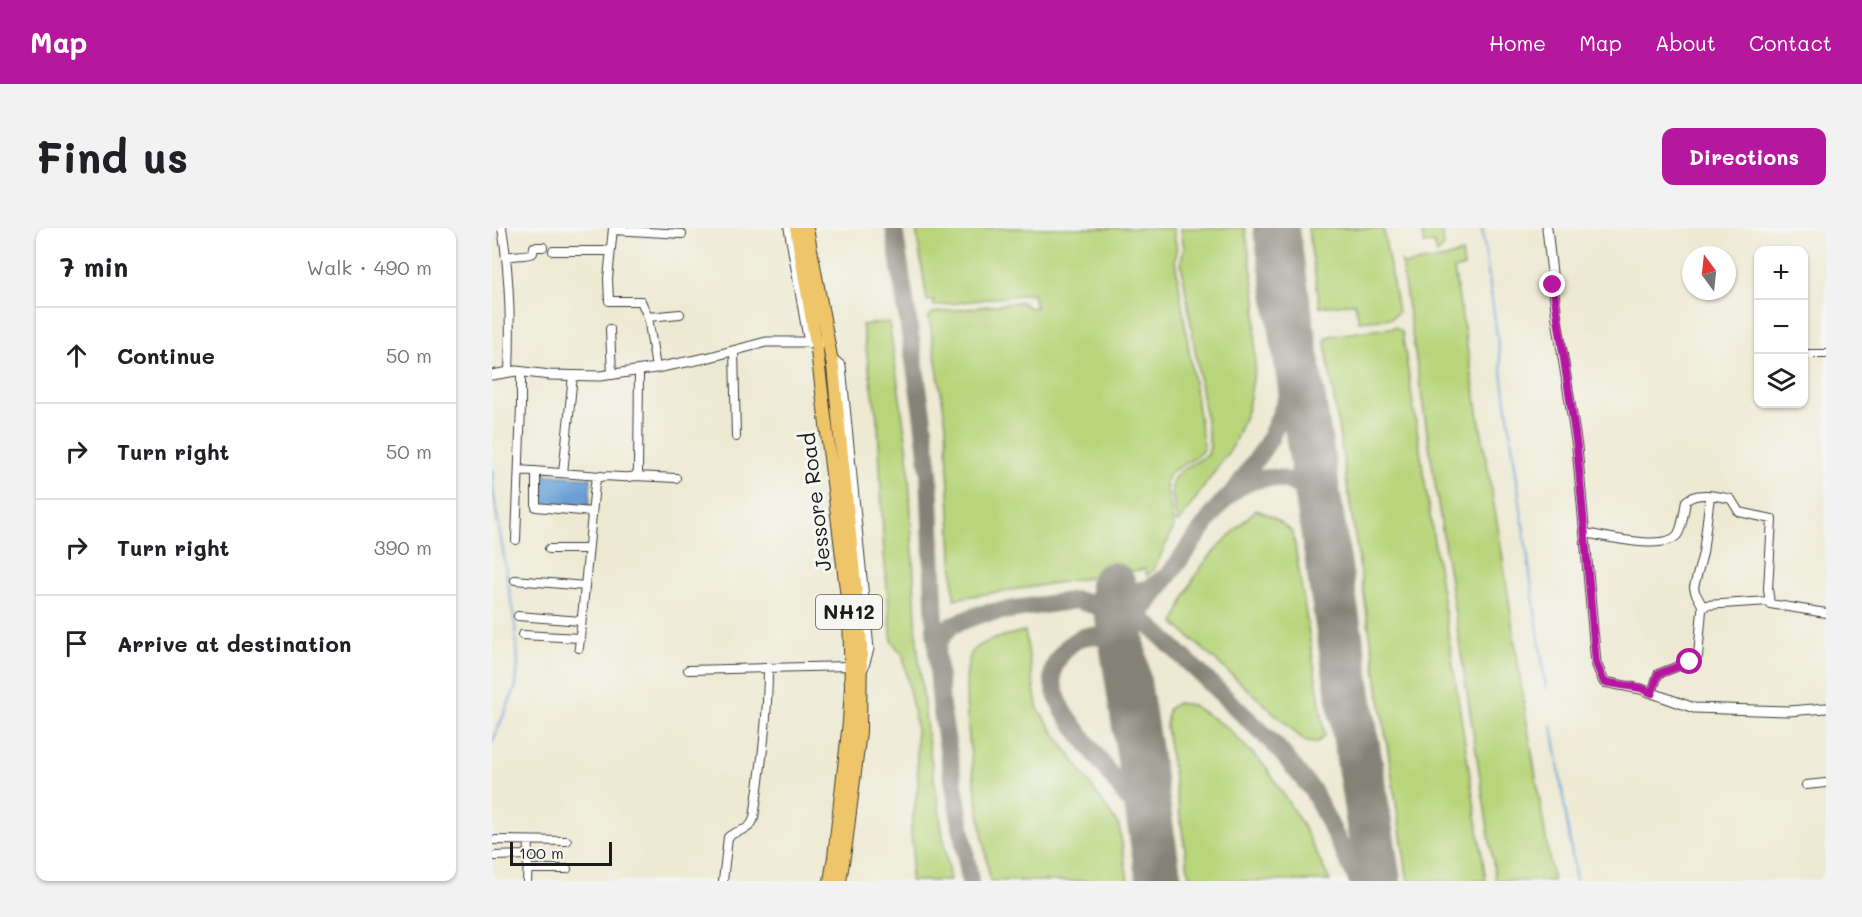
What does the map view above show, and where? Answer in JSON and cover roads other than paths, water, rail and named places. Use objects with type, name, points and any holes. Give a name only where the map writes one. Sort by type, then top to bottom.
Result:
[{"type":"highway","name":"Jessore Road","points":[[796,228],[818,342],[849,614],[851,687],[848,734],[830,881]]},
{"type":"highway","name":"NH12","points":[[807,228],[818,342],[831,357],[858,603],[861,673],[859,742],[840,881]]},
{"type":"street","points":[[502,228],[511,329],[509,372]]},
{"type":"street","points":[[492,375],[521,371],[612,375],[639,372],[766,342],[818,342],[789,228]]},
{"type":"street","points":[[1547,228],[1557,319],[1577,447],[1596,663],[1604,682],[1641,688],[1694,708],[1777,711],[1826,708]]},
{"type":"street","points":[[656,368],[648,316],[641,301],[609,301],[609,251],[613,229],[682,234]]},
{"type":"street","points":[[506,258],[531,254],[534,247],[543,247]]},
{"type":"street","points":[[553,252],[609,251]]},
{"type":"street","points":[[648,316],[680,314]]},
{"type":"street","points":[[610,329],[612,375]]},
{"type":"street","points":[[734,351],[736,437]]},
{"type":"street","points":[[1808,354],[1826,354]]},
{"type":"street","points":[[516,540],[521,371]]},
{"type":"street","points":[[635,476],[638,471],[639,372]]},
{"type":"street","points":[[563,473],[573,375]]},
{"type":"street","points":[[519,470],[629,478],[635,476],[676,478]]},
{"type":"street","points":[[536,471],[536,507],[592,512]]},
{"type":"street","points":[[579,648],[595,484],[597,478],[602,476]]},
{"type":"street","points":[[1585,533],[1637,541],[1667,542],[1677,536],[1680,531],[1688,499],[1700,495],[1731,499],[1739,512],[1743,514],[1772,519],[1769,601],[1772,605],[1826,613]]},
{"type":"street","points":[[1652,693],[1658,674],[1694,660],[1698,656],[1703,607],[1694,587],[1703,554],[1710,496]]},
{"type":"street","points":[[549,549],[588,549]]},
{"type":"street","points":[[515,580],[585,586]]},
{"type":"street","points":[[1703,607],[1710,603],[1769,601]]},
{"type":"street","points":[[518,616],[581,621]]},
{"type":"street","points":[[522,635],[580,638]]},
{"type":"street","points":[[688,670],[850,666]]},
{"type":"street","points":[[723,881],[728,837],[734,832],[746,830],[752,826],[754,818],[766,728],[768,668]]},
{"type":"street","points":[[1806,785],[1826,783]]},
{"type":"street","points":[[492,840],[567,842]]},
{"type":"street","points":[[527,881],[529,841]]},
{"type":"street","points":[[495,856],[528,855]]},
{"type":"street","points":[[528,869],[567,869]]},
{"type":"water","points":[[540,474],[591,478],[589,510],[539,506]]},
{"type":"waterway","points":[[1482,228],[1546,689]]},
{"type":"waterway","points":[[492,470],[493,490],[515,625],[518,662],[516,686],[492,743]]},
{"type":"waterway","points":[[1552,725],[1576,881]]}]
